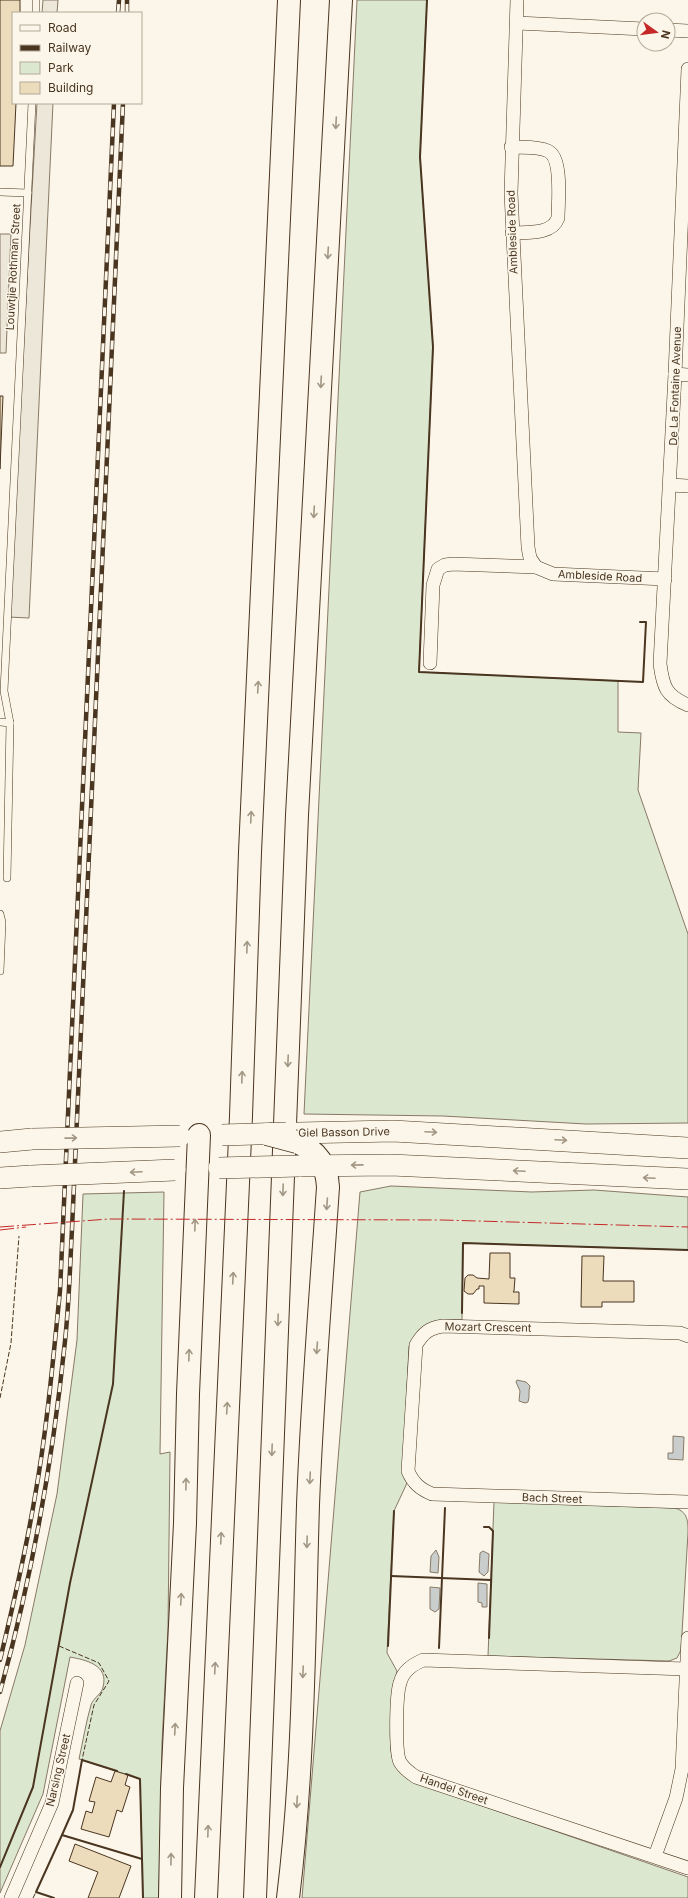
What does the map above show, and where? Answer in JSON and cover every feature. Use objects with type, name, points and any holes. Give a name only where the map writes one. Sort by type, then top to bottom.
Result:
[{"type":"highway","points":[[206,1898],[241,1116],[251,836],[290,0]]},
{"type":"highway","points":[[255,1898],[297,815],[337,102],[341,0]]},
{"type":"highway","points":[[337,102],[345,0]]},
{"type":"highway","points":[[267,1134],[297,1137],[311,1150],[324,1166],[328,1187],[316,1350],[308,1503],[298,1786],[288,1898]]},
{"type":"highway","points":[[170,1898],[172,1788],[185,1523],[188,1394],[197,1169],[189,1136]]},
{"type":"main road","name":"Giel Basson Drive","points":[[297,1137],[392,1130],[688,1148]]},
{"type":"main road","points":[[0,1142],[32,1139],[267,1134]]},
{"type":"main road","points":[[0,1178],[219,1168],[391,1165],[688,1180]]},
{"type":"street","name":"Ambleside Road","points":[[517,0],[511,147],[512,233],[528,547],[530,558],[536,567]]},
{"type":"street","points":[[516,23],[636,29]]},
{"type":"street","points":[[676,30],[688,31]]},
{"type":"street","name":"De La Fontaine Avenue","points":[[688,69],[682,374],[670,485],[660,664],[663,684],[674,699],[688,705]]},
{"type":"street","points":[[511,147],[541,149],[548,151],[552,154],[558,166],[558,218],[556,224],[548,230],[512,233]]},
{"type":"street","points":[[670,485],[688,486]]},
{"type":"street","name":"Ambleside Road","points":[[430,663],[433,585],[438,569],[445,565],[536,567],[553,574],[665,579]]},
{"type":"street","name":"Mozart Crescent","points":[[418,1486],[411,1478],[408,1471],[414,1355],[416,1345],[427,1330],[434,1327],[443,1326],[680,1333],[688,1336]]},
{"type":"street","name":"Bach Street","points":[[418,1486],[432,1494],[688,1502]]},
{"type":"street","points":[[654,1856],[680,1783],[682,1769],[688,1638]]},
{"type":"street","name":"Handel Street","points":[[686,1669],[423,1660],[413,1665],[405,1673],[400,1683],[397,1752],[400,1762],[408,1772],[416,1776],[688,1868]]},
{"type":"street","name":"Narsing Street","points":[[11,1898],[52,1803],[77,1683]]},
{"type":"lane","points":[[36,0],[36,12]]},
{"type":"lane","name":"Louwtjie Rothman Street","points":[[7,878],[10,723],[2,691],[32,104]]},
{"type":"lane","points":[[0,192],[28,193]]},
{"type":"lane","points":[[0,722],[10,723]]},
{"type":"lane","points":[[0,914],[2,922],[0,971]]},
{"type":"green space","points":[[357,0],[427,0],[420,157],[433,347],[419,672],[618,681],[618,732],[641,733],[638,790],[688,934],[688,1123],[586,1124],[443,1116],[304,1114]]},
{"type":"green space","points":[[391,1186],[532,1192],[594,1190],[688,1197],[688,1250],[463,1243],[462,1320],[443,1320],[430,1323],[419,1331],[409,1346],[403,1472],[407,1483],[394,1511],[387,1653],[397,1671],[390,1731],[392,1755],[396,1767],[404,1775],[416,1783],[688,1877],[688,1898],[302,1898],[360,1192]]},
{"type":"green space","points":[[164,1192],[160,1454],[170,1452],[168,1628],[162,1743],[159,1898],[143,1898],[140,1779],[79,1759],[91,1705],[102,1689],[104,1680],[103,1673],[95,1665],[70,1657],[43,1794],[0,1893],[0,1731],[25,1645],[57,1494],[77,1340],[83,1194]]},
{"type":"green space","points":[[494,1502],[675,1508],[683,1512],[687,1521],[688,1533],[681,1650],[677,1658],[669,1661],[488,1656]]},
{"type":"shaded area","points":[[43,0],[58,0],[57,12],[42,12]]},
{"type":"shaded area","points":[[37,104],[53,104],[29,618],[8,617]]},
{"type":"shaded area","points":[[0,234],[11,234],[6,353],[0,353]]},
{"type":"shaded area","points":[[517,1380],[526,1382],[530,1386],[528,1402],[525,1403],[519,1401],[520,1391],[516,1382]]},
{"type":"shaded area","points":[[673,1436],[684,1437],[683,1460],[668,1459],[668,1453],[673,1453]]},
{"type":"shaded area","points":[[436,1550],[439,1557],[438,1573],[430,1572],[431,1556]]},
{"type":"shaded area","points":[[483,1551],[489,1554],[488,1572],[484,1576],[479,1572],[480,1553]]},
{"type":"shaded area","points":[[478,1583],[487,1584],[487,1607],[482,1607],[482,1603],[478,1602]]},
{"type":"shaded area","points":[[430,1587],[440,1588],[439,1609],[435,1612],[430,1609]]},
{"type":"building","points":[[0,0],[20,0],[20,12],[12,12],[12,104],[16,104],[13,166],[0,166]]},
{"type":"building","points":[[0,396],[3,396],[0,469]]},
{"type":"building","points":[[490,1253],[510,1253],[510,1278],[515,1278],[513,1292],[519,1292],[519,1304],[484,1303],[484,1286],[479,1286],[479,1289],[477,1289],[473,1294],[468,1294],[464,1291],[465,1278],[468,1275],[473,1275],[477,1278],[489,1279]]},
{"type":"building","points":[[582,1256],[604,1256],[603,1281],[634,1281],[634,1302],[602,1302],[602,1307],[581,1307]]},
{"type":"building","points":[[115,1771],[128,1775],[125,1785],[130,1787],[122,1812],[117,1810],[109,1837],[81,1829],[86,1811],[92,1813],[95,1802],[89,1801],[96,1777],[111,1782]]},
{"type":"building","points":[[75,1844],[131,1866],[119,1898],[88,1898],[98,1872],[69,1861]]},
{"type":"railway","points":[[118,12],[119,0]]},
{"type":"railway","points":[[127,0],[127,12]]},
{"type":"railway","points":[[0,1660],[23,1558],[39,1471],[60,1291],[114,104]]},
{"type":"railway","points":[[0,1692],[22,1605],[48,1474],[68,1313],[123,104]]},
{"type":"fence","points":[[0,1398],[11,1343],[19,1236]]},
{"type":"fence","points":[[59,1646],[99,1663],[109,1681],[94,1705],[82,1760]]},
{"type":"fence","points":[[33,1898],[36,1892]]},
{"type":"wall","points":[[427,0],[420,157],[433,347],[419,672],[643,682],[646,622],[640,622]]},
{"type":"wall","points":[[0,1867],[33,1787],[70,1583],[113,1384],[124,1191]]},
{"type":"wall","points":[[462,1313],[463,1243],[688,1250]]},
{"type":"wall","points":[[439,1648],[445,1508]]},
{"type":"wall","points":[[388,1646],[394,1511]]},
{"type":"wall","points":[[484,1527],[489,1527],[493,1531],[489,1638]]},
{"type":"wall","points":[[391,1576],[491,1580]]},
{"type":"wall","points":[[117,1771],[82,1760],[73,1810],[62,1835],[142,1859]]},
{"type":"wall","points":[[126,1774],[140,1779],[143,1898]]},
{"type":"wall","points":[[54,1898],[36,1892],[62,1835]]},
{"type":"power","points":[[0,1227],[109,1219],[442,1220],[688,1227]]},
{"type":"power","points":[[0,1230],[26,1227]]}]
